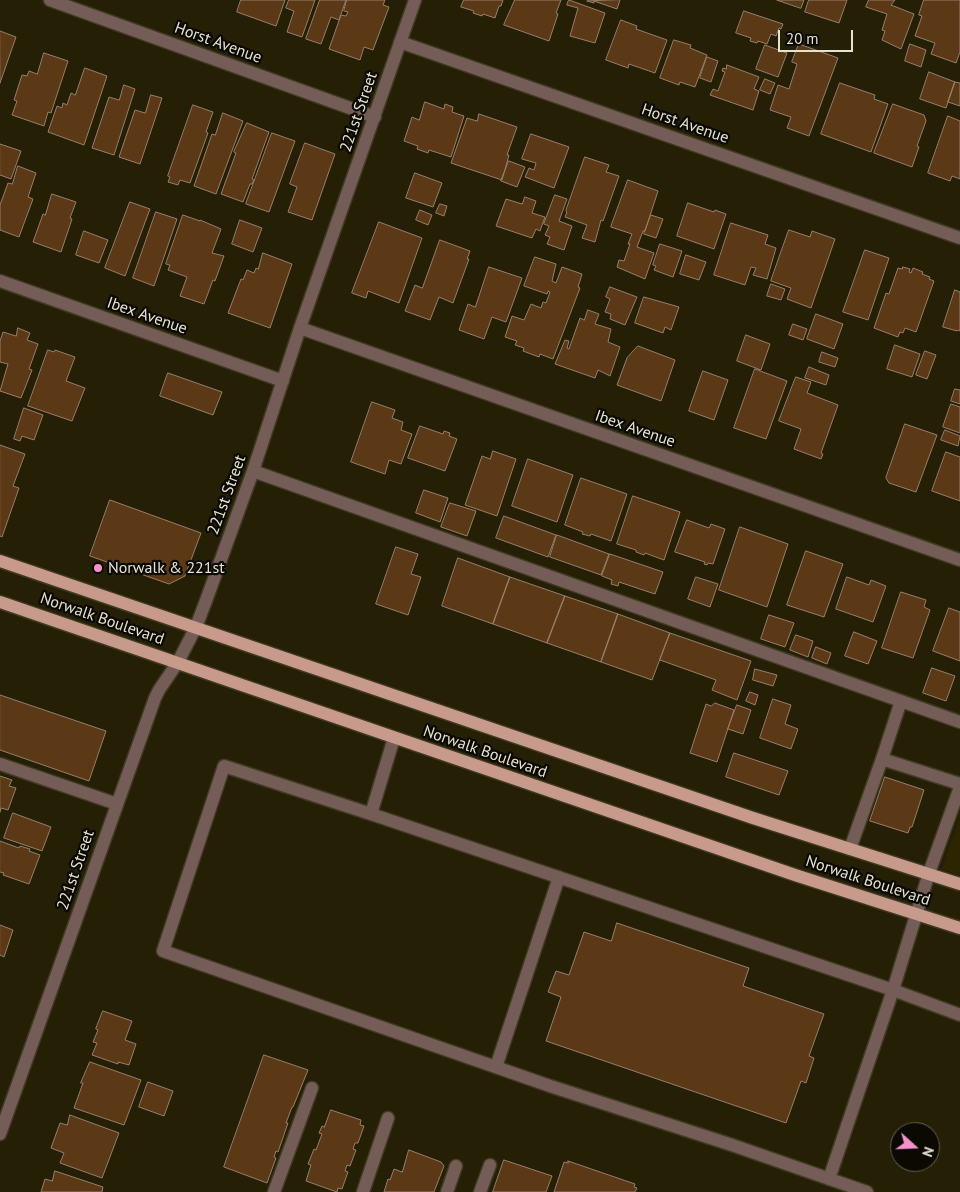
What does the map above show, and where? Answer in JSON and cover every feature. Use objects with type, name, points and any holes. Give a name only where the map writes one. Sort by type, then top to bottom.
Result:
[{"type":"main road","name":"Norwalk Boulevard","points":[[0,561],[753,818],[960,884]]},
{"type":"main road","name":"Norwalk Boulevard","points":[[0,602],[796,875],[960,928]]},
{"type":"street","name":"Horst Avenue","points":[[50,0],[375,116]]},
{"type":"street","name":"221st Street","points":[[0,1134],[159,690],[178,662],[196,627],[253,471],[300,328],[415,0]]},
{"type":"street","name":"Horst Avenue","points":[[400,42],[960,238]]},
{"type":"street","name":"Ibex Avenue","points":[[0,281],[283,381]]},
{"type":"street","name":"Ibex Avenue","points":[[300,328],[960,560]]},
{"type":"street","points":[[253,471],[960,722]]},
{"type":"street","points":[[850,849],[901,701]]},
{"type":"street","points":[[371,814],[394,738]]},
{"type":"street","points":[[829,1179],[960,785],[882,759]]},
{"type":"street","points":[[0,764],[117,804]]},
{"type":"street","points":[[867,1192],[496,1067],[163,951],[224,766],[893,990],[960,1015]]},
{"type":"street","points":[[496,1067],[559,878]]},
{"type":"street","points":[[274,1192],[312,1088]]},
{"type":"street","points":[[363,1192],[388,1118]]},
{"type":"street","points":[[480,1192],[490,1165]]},
{"type":"street","points":[[447,1192],[456,1166]]},
{"type":"shaded area","points":[[960,817],[960,875],[942,869]]},
{"type":"building","points":[[241,0],[285,0],[276,26],[237,12]]},
{"type":"building","points":[[289,0],[315,0],[302,37],[287,32],[294,11],[286,8]]},
{"type":"building","points":[[320,0],[346,0],[339,20],[331,17],[321,44],[306,39]]},
{"type":"building","points":[[347,0],[385,0],[383,5],[389,7],[373,50],[364,47],[360,60],[329,49],[341,15],[346,16],[348,12],[344,11]]},
{"type":"building","points":[[464,0],[503,0],[495,18],[483,14],[482,16],[461,7]]},
{"type":"building","points":[[515,0],[561,0],[549,41],[504,25]]},
{"type":"building","points":[[569,0],[605,13],[595,43],[570,36],[578,8],[567,5]]},
{"type":"building","points":[[620,0],[617,9],[594,1],[594,3],[587,1]]},
{"type":"building","points":[[777,0],[804,0],[801,8]]},
{"type":"building","points":[[809,0],[847,0],[839,23],[805,12]]},
{"type":"building","points":[[869,0],[895,0],[891,5],[914,14],[901,49],[882,40],[885,31],[882,30],[887,14],[866,7]]},
{"type":"building","points":[[924,0],[960,0],[960,52],[956,63],[931,54],[935,43],[915,36],[922,16],[919,15]]},
{"type":"building","points":[[744,11],[783,24],[781,29],[779,28],[776,36],[771,34],[767,44],[750,41],[751,38],[736,33]]},
{"type":"building","points":[[621,20],[637,26],[636,29],[667,40],[655,73],[629,64],[628,68],[606,60]]},
{"type":"building","points":[[0,31],[16,37],[0,83]]},
{"type":"building","points":[[674,40],[691,45],[690,48],[707,55],[695,87],[680,82],[679,85],[660,78]]},
{"type":"building","points":[[799,44],[838,58],[809,136],[787,128],[791,117],[770,110],[778,85],[789,89],[797,64],[792,62]]},
{"type":"building","points":[[910,44],[926,50],[921,67],[905,61]]},
{"type":"building","points":[[765,45],[787,53],[778,77],[756,69]]},
{"type":"building","points":[[44,53],[68,61],[51,113],[48,112],[44,126],[12,115],[17,101],[14,100],[22,75],[27,76],[29,71],[37,74]]},
{"type":"building","points":[[707,57],[718,61],[711,82],[700,78]]},
{"type":"building","points":[[727,65],[759,77],[754,89],[759,91],[753,110],[710,95],[713,89],[718,91],[725,72],[722,71],[723,68],[726,69]]},
{"type":"building","points":[[85,68],[107,76],[84,145],[48,132],[57,106],[62,108],[63,103],[67,105],[71,93],[75,95]]},
{"type":"building","points":[[929,72],[955,82],[946,108],[920,99]]},
{"type":"building","points":[[765,79],[775,83],[770,94],[760,90]]},
{"type":"building","points":[[955,82],[960,83],[960,106],[948,102]]},
{"type":"building","points":[[840,83],[875,95],[874,99],[888,104],[871,152],[821,134]]},
{"type":"building","points":[[124,85],[135,89],[114,155],[92,148],[109,97],[119,100]]},
{"type":"building","points":[[151,95],[162,98],[140,164],[119,157],[135,110],[145,113]]},
{"type":"building","points":[[425,102],[444,109],[445,104],[453,107],[452,112],[464,116],[451,157],[429,150],[428,153],[417,149],[418,146],[404,141],[412,117],[419,120]]},
{"type":"building","points":[[893,104],[924,115],[926,121],[912,167],[874,153]]},
{"type":"building","points":[[193,105],[213,112],[206,132],[208,133],[190,183],[180,180],[178,185],[168,182],[170,177],[168,176]]},
{"type":"building","points":[[223,113],[243,121],[216,194],[194,186],[212,134],[215,135]]},
{"type":"building","points":[[479,114],[517,127],[507,155],[509,155],[502,180],[451,163],[467,118],[477,121]]},
{"type":"building","points":[[948,116],[960,121],[960,179],[952,176],[950,181],[928,173]]},
{"type":"building","points":[[247,123],[269,132],[252,179],[254,180],[250,184],[243,202],[221,194],[236,153],[234,152]]},
{"type":"building","points":[[272,133],[295,141],[269,212],[246,204]]},
{"type":"building","points":[[531,134],[569,147],[554,188],[525,177],[529,168],[534,170],[536,163],[522,159]]},
{"type":"building","points":[[305,143],[335,154],[312,220],[288,212],[297,187],[290,184]]},
{"type":"building","points":[[0,144],[21,151],[11,179],[0,175]]},
{"type":"building","points":[[585,157],[609,165],[606,172],[619,176],[603,221],[601,220],[595,242],[582,238],[587,225],[565,217]]},
{"type":"building","points":[[509,161],[525,167],[517,187],[501,181]]},
{"type":"building","points":[[18,166],[36,173],[28,197],[33,199],[19,237],[0,230],[0,205],[8,183],[12,184]]},
{"type":"building","points":[[415,173],[442,183],[433,207],[406,198]]},
{"type":"building","points":[[628,180],[658,191],[645,231],[643,231],[637,247],[654,253],[645,279],[617,267],[619,260],[624,261],[632,234],[611,227]]},
{"type":"building","points":[[52,194],[76,202],[61,252],[33,242]]},
{"type":"building","points":[[555,195],[567,199],[559,221],[572,226],[564,250],[547,244],[550,237],[545,235],[549,226],[544,224]]},
{"type":"building","points":[[525,197],[536,201],[532,213],[545,217],[540,231],[536,229],[532,238],[496,226],[506,199],[522,204]]},
{"type":"building","points":[[130,202],[150,209],[125,276],[105,268]]},
{"type":"building","points":[[688,203],[726,214],[714,249],[677,236]]},
{"type":"building","points":[[440,204],[447,206],[444,216],[436,213]]},
{"type":"building","points":[[420,210],[432,215],[428,225],[416,220]]},
{"type":"building","points":[[156,212],[177,219],[154,286],[133,278]]},
{"type":"building","points":[[183,215],[221,229],[212,253],[224,256],[204,304],[180,296],[187,277],[168,270],[170,265],[166,264]]},
{"type":"building","points":[[651,215],[663,219],[656,238],[644,234]]},
{"type":"building","points":[[240,220],[262,228],[253,252],[232,244]]},
{"type":"building","points":[[379,222],[422,238],[399,303],[368,291],[366,298],[352,293]]},
{"type":"building","points":[[731,223],[768,235],[765,244],[776,248],[767,279],[753,275],[756,268],[751,267],[745,285],[714,275]]},
{"type":"building","points":[[789,230],[810,237],[812,231],[835,239],[811,308],[787,299],[791,288],[771,281]]},
{"type":"building","points":[[84,231],[108,240],[99,263],[76,255]]},
{"type":"building","points":[[440,240],[470,251],[467,259],[469,259],[453,303],[439,297],[430,320],[405,311],[415,285],[422,288]]},
{"type":"building","points":[[660,244],[682,251],[673,277],[654,270],[656,266],[653,265]]},
{"type":"building","points":[[865,250],[889,258],[868,320],[843,312]]},
{"type":"building","points":[[263,253],[292,264],[270,328],[228,313],[241,279],[243,280],[247,270],[254,273],[256,268],[258,269]]},
{"type":"building","points":[[686,255],[706,262],[699,280],[680,274]]},
{"type":"building","points":[[535,257],[556,264],[552,281],[556,283],[562,267],[582,274],[578,287],[580,288],[553,359],[540,354],[539,357],[523,351],[524,348],[515,345],[517,341],[505,337],[512,316],[524,320],[531,304],[541,308],[543,302],[546,303],[550,292],[548,291],[547,294],[524,286]]},
{"type":"building","points":[[489,267],[522,278],[506,322],[492,317],[484,339],[459,330],[468,304],[475,307]]},
{"type":"building","points":[[903,267],[910,269],[909,272],[911,273],[913,268],[923,272],[922,274],[934,281],[916,332],[905,328],[898,337],[874,328],[886,293],[889,294],[898,268],[902,269]]},
{"type":"building","points":[[771,284],[785,289],[781,300],[767,296]]},
{"type":"building","points":[[610,287],[637,297],[625,325],[610,319],[611,314],[605,312],[610,299],[606,297]]},
{"type":"building","points":[[955,290],[960,292],[960,331],[943,327]]},
{"type":"building","points":[[644,297],[679,307],[671,330],[665,327],[663,333],[635,323]]},
{"type":"building","points":[[588,310],[599,314],[595,324],[611,329],[608,342],[620,347],[610,376],[598,370],[595,378],[555,364],[565,340],[569,341],[567,348],[569,349],[580,318],[584,320]]},
{"type":"building","points":[[816,314],[843,324],[834,349],[807,339]]},
{"type":"building","points":[[793,324],[807,329],[803,340],[789,335]]},
{"type":"building","points":[[18,328],[30,333],[27,340],[38,344],[29,369],[32,370],[21,398],[0,391],[8,364],[0,362],[0,341],[3,332],[16,336]]},
{"type":"building","points":[[746,335],[770,344],[761,370],[737,361]]},
{"type":"building","points":[[895,345],[920,354],[912,377],[887,369]]},
{"type":"building","points":[[638,346],[675,360],[661,401],[617,385],[627,358]]},
{"type":"building","points":[[48,350],[54,352],[55,350],[75,357],[66,381],[85,388],[72,421],[28,406]]},
{"type":"building","points":[[925,351],[936,355],[927,379],[916,375]]},
{"type":"building","points":[[822,352],[838,358],[835,367],[819,362]]},
{"type":"building","points":[[809,367],[829,375],[826,385],[805,378]]},
{"type":"building","points":[[755,369],[787,381],[766,439],[734,428]]},
{"type":"building","points":[[703,371],[728,380],[714,420],[689,411]]},
{"type":"building","points":[[168,373],[222,392],[213,415],[160,396]]},
{"type":"building","points":[[796,377],[811,382],[807,393],[838,405],[821,453],[823,454],[821,459],[794,449],[801,429],[779,421]]},
{"type":"building","points":[[955,389],[960,390],[960,404],[951,401]]},
{"type":"building","points":[[372,402],[395,410],[392,418],[403,422],[401,430],[412,434],[401,464],[389,460],[385,474],[351,462]]},
{"type":"building","points":[[951,404],[960,407],[960,433],[943,427]]},
{"type":"building","points":[[24,408],[43,415],[34,440],[22,436],[20,441],[14,439]]},
{"type":"building","points":[[905,424],[937,435],[916,492],[889,483],[886,478]]},
{"type":"building","points":[[420,426],[443,434],[444,431],[450,433],[449,436],[457,439],[445,471],[408,458]]},
{"type":"building","points":[[945,430],[960,436],[958,446],[941,440]]},
{"type":"building","points":[[0,445],[25,454],[13,486],[19,488],[2,537],[0,536]]},
{"type":"building","points":[[493,451],[516,459],[497,516],[465,505],[482,456],[490,459]]},
{"type":"building","points":[[946,452],[960,457],[960,501],[932,491]]},
{"type":"building","points":[[528,459],[573,475],[557,522],[512,506]]},
{"type":"building","points":[[581,478],[627,494],[611,541],[591,534],[590,536],[582,534],[583,532],[565,525]]},
{"type":"building","points":[[424,490],[448,498],[440,522],[416,513]]},
{"type":"building","points":[[633,496],[680,512],[664,560],[645,553],[644,555],[636,552],[636,550],[617,544]]},
{"type":"building","points":[[110,500],[201,533],[185,576],[169,584],[90,556]]},
{"type":"building","points":[[450,503],[476,511],[467,536],[441,527]]},
{"type":"building","points":[[504,516],[556,535],[548,557],[496,538]]},
{"type":"building","points":[[687,520],[709,528],[711,524],[725,529],[713,564],[708,563],[707,565],[704,564],[705,562],[675,552]]},
{"type":"building","points":[[740,527],[788,544],[767,607],[719,590]]},
{"type":"building","points":[[557,535],[609,554],[601,575],[550,557]]},
{"type":"building","points":[[396,547],[418,554],[411,574],[421,577],[408,615],[376,604]]},
{"type":"building","points":[[806,551],[843,564],[824,617],[787,605]]},
{"type":"building","points":[[610,554],[663,572],[655,594],[619,582],[618,586],[611,584],[612,580],[602,576]]},
{"type":"building","points":[[458,558],[510,577],[493,624],[442,606]]},
{"type":"building","points":[[510,577],[565,596],[547,643],[493,624]]},
{"type":"building","points":[[696,577],[718,584],[710,607],[688,599]]},
{"type":"building","points":[[847,577],[869,585],[871,580],[886,586],[873,622],[836,609]]},
{"type":"building","points":[[901,592],[926,600],[924,607],[930,610],[913,658],[882,648]]},
{"type":"building","points":[[565,596],[618,614],[601,662],[547,643]]},
{"type":"building","points":[[949,608],[960,612],[960,661],[933,651]]},
{"type":"building","points":[[618,614],[670,633],[652,680],[601,662]]},
{"type":"building","points":[[769,615],[794,623],[785,647],[761,639]]},
{"type":"building","points":[[854,632],[877,641],[868,664],[845,656]]},
{"type":"building","points":[[670,633],[751,661],[737,700],[712,690],[716,680],[660,660]]},
{"type":"building","points":[[796,635],[813,641],[808,657],[790,650]]},
{"type":"building","points":[[816,647],[831,653],[827,664],[812,658]]},
{"type":"building","points":[[932,668],[955,676],[946,701],[923,693]]},
{"type":"building","points":[[755,669],[777,675],[773,686],[753,680]]},
{"type":"building","points":[[750,692],[758,695],[755,705],[746,701]]},
{"type":"building","points":[[0,695],[106,731],[89,781],[0,750]]},
{"type":"building","points":[[773,699],[791,705],[785,724],[798,729],[791,749],[760,738]]},
{"type":"building","points":[[715,703],[734,710],[717,762],[690,753],[706,704],[711,706]]},
{"type":"building","points":[[737,705],[751,710],[743,734],[728,729]]},
{"type":"building","points":[[734,753],[788,771],[779,795],[726,777]]},
{"type":"building","points":[[0,776],[12,780],[9,786],[16,788],[8,810],[1,808],[0,812]]},
{"type":"building","points":[[885,777],[924,790],[912,827],[910,827],[908,833],[870,821]]},
{"type":"building","points":[[13,813],[51,827],[42,851],[4,838]]},
{"type":"building","points":[[0,841],[19,848],[20,846],[30,849],[29,851],[40,855],[29,884],[3,875],[4,873],[0,872]]},
{"type":"building","points":[[617,923],[749,968],[743,986],[824,1014],[809,1056],[814,1058],[806,1083],[801,1081],[786,1123],[546,1041],[561,997],[548,992],[556,971],[569,975],[584,932],[611,941]]},
{"type":"building","points":[[0,925],[13,930],[4,957],[0,955]]},
{"type":"building","points":[[103,1011],[132,1021],[125,1040],[136,1044],[129,1065],[118,1062],[118,1064],[92,1055],[97,1043],[93,1042],[98,1030],[96,1029]]},
{"type":"building","points":[[264,1055],[308,1070],[286,1123],[288,1123],[278,1152],[276,1151],[274,1157],[276,1158],[267,1183],[224,1167]]},
{"type":"building","points":[[90,1062],[141,1080],[124,1125],[74,1108],[83,1083],[81,1083]]},
{"type":"building","points":[[148,1082],[173,1091],[164,1116],[139,1107]]},
{"type":"building","points":[[331,1110],[361,1120],[360,1125],[364,1126],[358,1143],[355,1143],[353,1149],[356,1150],[350,1166],[347,1165],[345,1171],[348,1172],[342,1189],[338,1188],[337,1192],[306,1181],[311,1165],[308,1164],[322,1134],[319,1133],[322,1126],[324,1127]]},
{"type":"building","points":[[70,1115],[119,1133],[102,1178],[60,1163],[64,1153],[51,1148],[60,1123],[67,1125]]},
{"type":"building","points":[[409,1150],[441,1162],[444,1166],[434,1192],[384,1192],[388,1179],[390,1180],[394,1169],[402,1172]]},
{"type":"building","points":[[504,1160],[552,1176],[546,1192],[493,1192]]},
{"type":"building","points":[[568,1161],[635,1184],[634,1187],[637,1188],[635,1192],[554,1192],[564,1162],[568,1163]]},
{"type":"building","points":[[55,1171],[103,1187],[102,1192],[41,1192],[45,1179],[52,1181]]},
{"type":"place","name":"Norwalk & 221st","points":[[98,568]]}]
